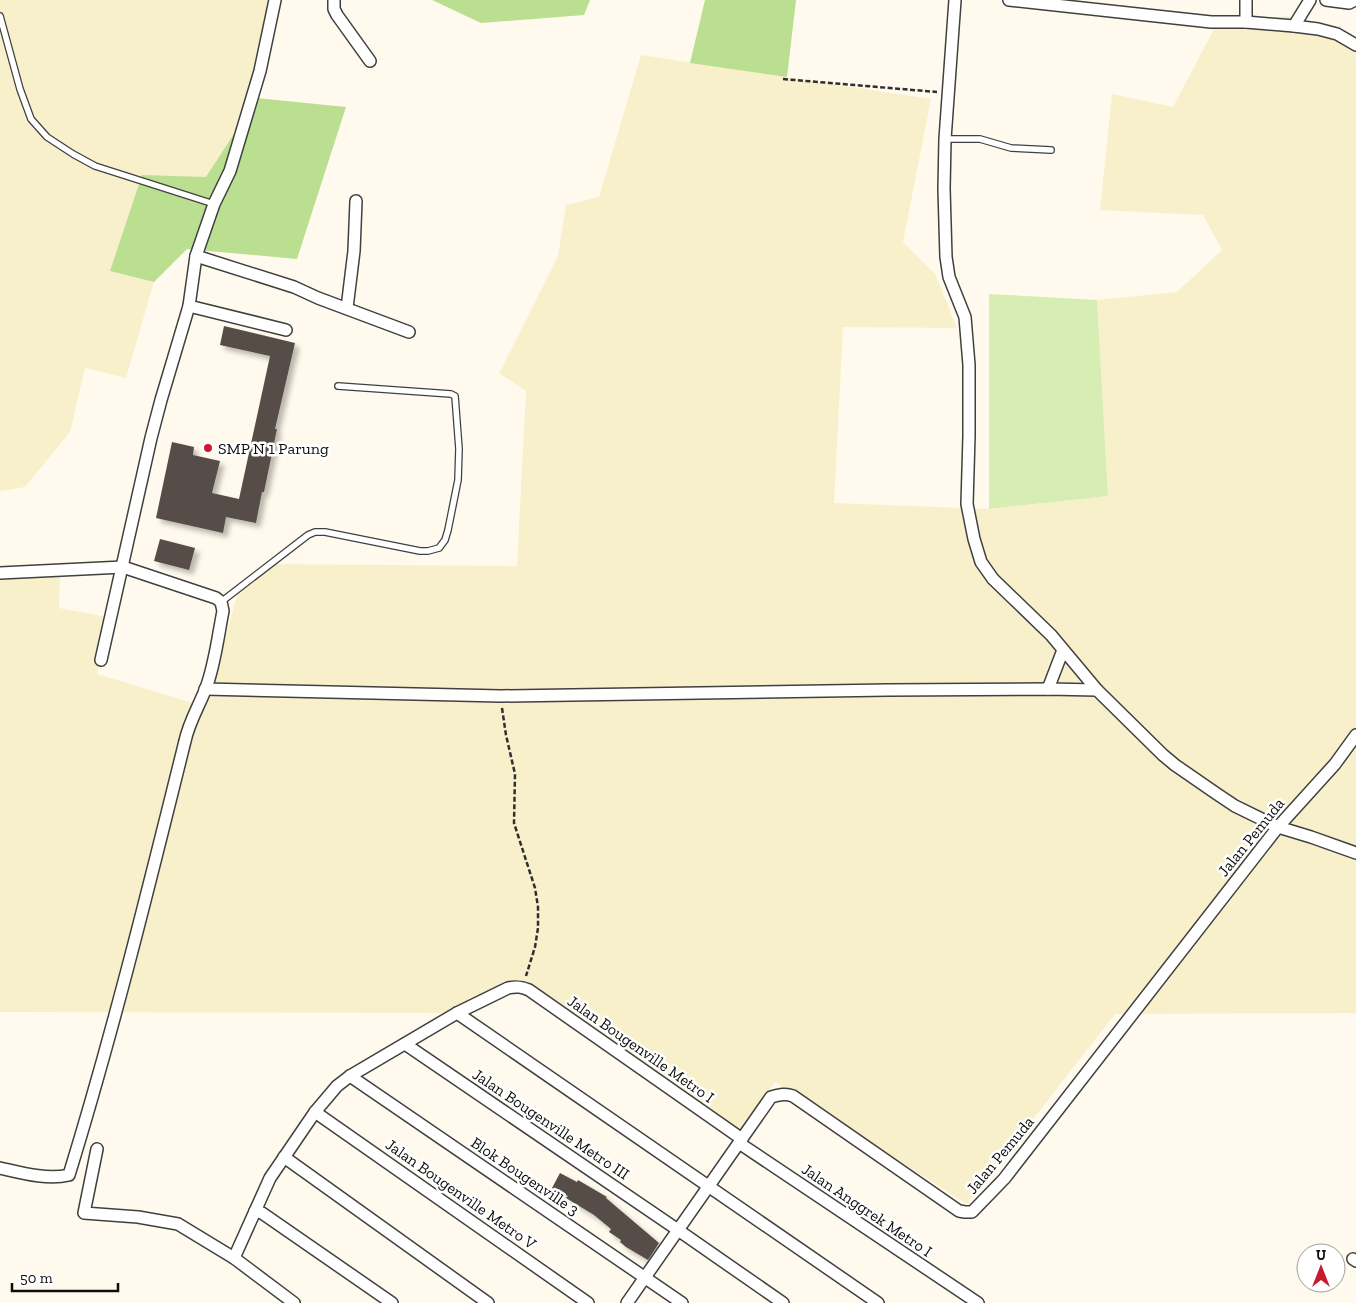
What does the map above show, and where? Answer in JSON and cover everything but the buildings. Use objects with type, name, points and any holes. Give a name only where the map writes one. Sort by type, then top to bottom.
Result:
[{"type":"street","points":[[101,660],[158,409],[189,306],[196,256],[214,204],[230,171],[260,71],[275,0]]},
{"type":"street","points":[[334,0],[334,9],[337,15],[348,33],[370,61]]},
{"type":"street","points":[[956,0],[945,139],[946,257],[949,277],[965,318],[969,365],[967,504],[980,562],[993,579],[1051,635],[1097,690],[1175,765],[1236,806],[1278,827],[1311,836],[1356,853]]},
{"type":"street","points":[[1008,0],[1211,22],[1246,22],[1318,29],[1337,34],[1356,45]]},
{"type":"street","points":[[1246,0],[1246,22]]},
{"type":"street","points":[[1294,26],[1310,0]]},
{"type":"street","points":[[1326,0],[1349,2],[1355,0]]},
{"type":"street","points":[[347,308],[354,251],[356,201]]},
{"type":"street","points":[[196,256],[294,287],[409,332]]},
{"type":"street","points":[[189,306],[286,330]]},
{"type":"street","points":[[0,573],[122,567],[216,598],[221,602],[222,611],[210,675],[187,731],[138,927],[69,1175],[32,1175],[0,1168]]},
{"type":"street","points":[[1048,689],[1063,650]]},
{"type":"street","points":[[205,689],[501,696],[869,690],[1097,690]]},
{"type":"street","name":"Jalan Pemuda","points":[[627,1303],[771,1098],[779,1095],[787,1094],[793,1096],[959,1211],[972,1212],[1004,1179],[1278,827],[1335,764],[1356,735]]},
{"type":"street","points":[[234,1258],[270,1178],[315,1112],[337,1086],[350,1076],[457,1013],[508,988],[522,987]]},
{"type":"street","name":"Jalan Bougenville Metro I","points":[[522,987],[529,990],[740,1141]]},
{"type":"street","points":[[457,1013],[878,1303]]},
{"type":"street","name":"Jalan Bougenville Metro III","points":[[405,1044],[783,1303]]},
{"type":"street","name":"Blok Bougenville 3","points":[[350,1076],[682,1303]]},
{"type":"street","name":"Jalan Bougenville Metro V","points":[[315,1112],[588,1303]]},
{"type":"street","name":"Jalan Anggrek Metro I","points":[[740,1141],[978,1303]]},
{"type":"street","points":[[98,1149],[84,1213],[138,1217],[178,1224],[234,1258],[294,1303]]},
{"type":"street","points":[[284,1157],[488,1303]]},
{"type":"street","points":[[255,1211],[262,1213],[392,1303]]},
{"type":"lane","points":[[0,16],[20,89],[31,119],[48,137],[95,166],[214,204]]},
{"type":"lane","points":[[945,139],[980,139],[1011,148],[1051,150]]},
{"type":"lane","points":[[221,602],[308,535],[315,532],[325,532],[420,551],[438,548],[445,540],[458,480],[459,449],[455,396],[451,394],[338,386]]},
{"type":"path","points":[[783,79],[949,93]]},
{"type":"path","points":[[501,696],[506,735],[515,774],[514,823],[535,888],[538,907],[536,947],[522,987]]},
{"type":"shaded area","points":[[0,0],[273,0],[239,126],[206,177],[110,271],[154,282],[126,378],[85,368],[70,432],[25,487],[0,491]]},
{"type":"shaded area","points":[[1285,16],[1337,29],[1356,40],[1356,1013],[1115,1014],[967,1204],[775,1082],[739,1134],[532,985],[504,981],[457,1013],[0,1012],[0,570],[60,571],[59,608],[108,617],[97,674],[206,707],[239,588],[273,564],[517,566],[526,391],[499,373],[558,256],[566,205],[599,197],[641,55],[931,99],[903,242],[935,274],[957,328],[843,327],[834,503],[989,509],[1108,496],[1097,300],[1177,292],[1222,250],[1203,215],[1100,210],[1112,94],[1173,107],[1214,29]]},
{"type":"green space","points":[[432,0],[590,0],[584,15],[481,23]]},
{"type":"green space","points":[[705,0],[796,0],[787,77],[690,63]]},
{"type":"green space","points":[[247,97],[346,107],[297,259],[187,249],[154,282],[110,271],[142,175],[206,177],[239,126]]},
{"type":"green space","points":[[989,294],[1097,300],[1108,496],[989,509]]},
{"type":"place","name":"SMP N 1 Parung","points":[[208,448]]}]
